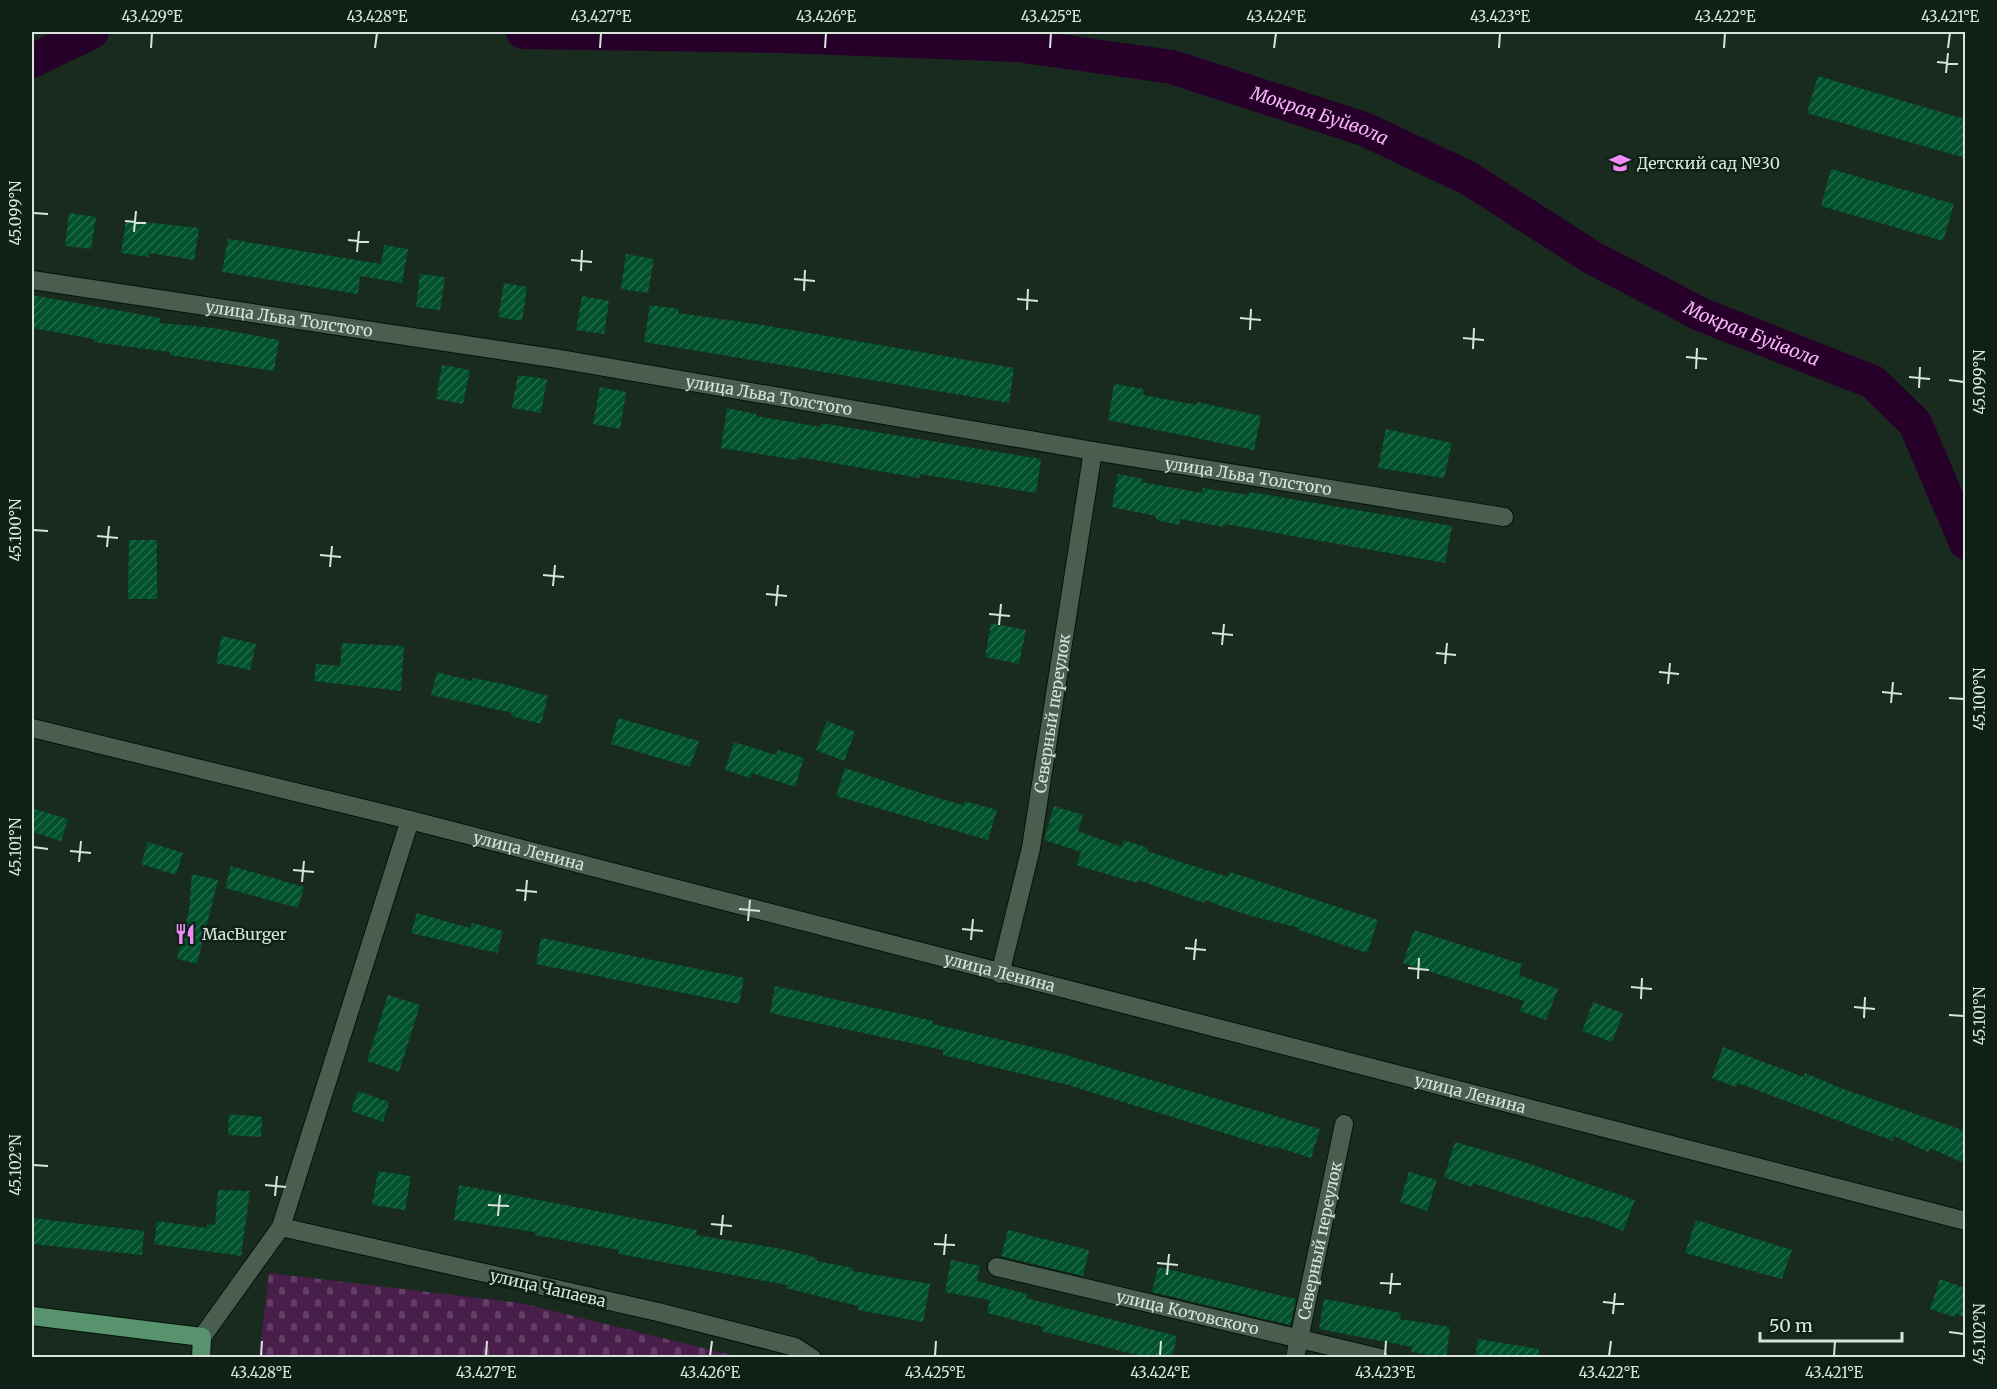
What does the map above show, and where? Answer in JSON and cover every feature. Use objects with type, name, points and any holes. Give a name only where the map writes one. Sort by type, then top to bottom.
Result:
[{"type":"main road","points":[[32,1316],[202,1337],[201,1358]]},
{"type":"street","name":"улица Льва Толстого","points":[[32,280],[559,359],[1093,451],[1504,517]]},
{"type":"street","name":"Северный переулок","points":[[1000,974],[1031,848],[1093,451]]},
{"type":"street","name":"улица Ленина","points":[[32,728],[410,820],[1965,1221]]},
{"type":"street","points":[[202,1337],[281,1227],[410,820]]},
{"type":"street","name":"Северный переулок","points":[[1295,1358],[1344,1124]]},
{"type":"street","name":"улица Чапаева","points":[[281,1227],[658,1312],[795,1347],[812,1358]]},
{"type":"street","name":"улица Котовского","points":[[997,1267],[1380,1358]]},
{"type":"green space","points":[[269,1273],[521,1303],[739,1357],[259,1357]]},
{"type":"building","points":[[1818,76],[1965,119],[1965,158],[1807,113]]},
{"type":"building","points":[[1831,169],[1954,204],[1943,241],[1821,206]]},
{"type":"building","points":[[69,213],[96,217],[91,249],[65,246]]},
{"type":"building","points":[[126,220],[199,228],[194,260],[149,253],[149,257],[121,253]]},
{"type":"building","points":[[228,239],[381,264],[384,245],[408,249],[402,283],[360,276],[358,294],[222,272]]},
{"type":"building","points":[[626,254],[654,259],[648,293],[621,289]]},
{"type":"building","points":[[420,274],[445,277],[440,310],[416,307]]},
{"type":"building","points":[[504,283],[527,287],[522,321],[498,317]]},
{"type":"building","points":[[32,295],[160,318],[160,323],[215,328],[279,340],[274,371],[170,355],[170,352],[93,342],[94,339],[32,328]]},
{"type":"building","points":[[582,296],[609,301],[604,334],[576,330]]},
{"type":"building","points":[[650,305],[679,309],[678,313],[763,325],[1014,368],[1009,403],[644,342]]},
{"type":"building","points":[[442,365],[470,370],[463,404],[436,399]]},
{"type":"building","points":[[518,375],[547,379],[541,413],[512,408]]},
{"type":"building","points":[[1114,384],[1144,389],[1143,395],[1197,405],[1197,402],[1261,416],[1254,450],[1108,420]]},
{"type":"building","points":[[600,387],[626,392],[620,429],[593,424]]},
{"type":"building","points":[[727,408],[756,414],[756,416],[821,427],[821,423],[1041,459],[1036,493],[920,474],[919,478],[799,457],[798,460],[721,448]]},
{"type":"building","points":[[1386,429],[1452,443],[1444,478],[1378,468]]},
{"type":"building","points":[[1118,474],[1143,479],[1142,482],[1202,493],[1203,488],[1248,495],[1249,492],[1452,526],[1445,563],[1225,524],[1224,527],[1180,519],[1179,525],[1156,520],[1156,516],[1112,507]]},
{"type":"building","points":[[129,540],[157,540],[157,599],[128,599]]},
{"type":"building","points":[[991,623],[1026,630],[1019,664],[985,657]]},
{"type":"building","points":[[222,636],[256,644],[250,670],[216,663]]},
{"type":"building","points":[[342,643],[404,646],[401,691],[314,681],[316,664],[340,666]]},
{"type":"building","points":[[437,672],[472,681],[473,678],[504,684],[548,696],[541,724],[511,716],[512,713],[431,695]]},
{"type":"building","points":[[618,718],[699,741],[690,767],[611,744]]},
{"type":"building","points":[[827,721],[855,732],[844,761],[816,750]]},
{"type":"building","points":[[734,742],[776,755],[778,750],[804,758],[795,787],[752,773],[750,778],[725,770]]},
{"type":"building","points":[[845,768],[963,805],[965,801],[997,810],[988,840],[836,796]]},
{"type":"building","points":[[1054,806],[1083,815],[1078,831],[1122,847],[1124,840],[1148,848],[1147,851],[1228,877],[1230,872],[1378,920],[1367,953],[1299,930],[1299,928],[1244,914],[1205,900],[1204,903],[1138,880],[1137,883],[1076,865],[1081,852],[1044,840]]},
{"type":"building","points":[[32,808],[68,819],[61,841],[32,832]]},
{"type":"building","points":[[148,842],[183,853],[176,875],[141,864]]},
{"type":"building","points":[[231,866],[304,887],[298,908],[225,888]]},
{"type":"building","points":[[192,874],[218,880],[197,964],[177,959],[189,911]]},
{"type":"building","points":[[417,913],[470,928],[472,923],[503,931],[497,953],[411,933]]},
{"type":"building","points":[[1414,930],[1522,964],[1519,975],[1558,989],[1546,1020],[1520,1011],[1524,1001],[1403,963]]},
{"type":"building","points":[[541,938],[744,978],[739,1004],[536,964]]},
{"type":"building","points":[[775,986],[933,1021],[933,1024],[1062,1054],[1320,1129],[1311,1158],[1068,1085],[943,1055],[943,1050],[770,1013]]},
{"type":"building","points":[[388,995],[420,1005],[399,1072],[367,1061]]},
{"type":"building","points":[[1593,1002],[1623,1013],[1612,1042],[1582,1031]]},
{"type":"building","points":[[1723,1047],[1804,1077],[1805,1073],[1843,1089],[1965,1131],[1965,1154],[1961,1162],[1930,1148],[1928,1152],[1894,1136],[1893,1141],[1738,1083],[1736,1087],[1712,1078]]},
{"type":"building","points":[[358,1091],[389,1102],[383,1122],[351,1111]]},
{"type":"building","points":[[229,1114],[262,1117],[261,1137],[228,1135]]},
{"type":"building","points":[[1455,1142],[1518,1160],[1635,1200],[1623,1231],[1585,1216],[1584,1218],[1473,1183],[1471,1187],[1444,1177]]},
{"type":"building","points":[[378,1171],[411,1176],[405,1210],[372,1205]]},
{"type":"building","points":[[1409,1172],[1437,1180],[1427,1211],[1400,1202]]},
{"type":"building","points":[[459,1185],[697,1230],[696,1235],[782,1249],[817,1258],[817,1261],[853,1268],[852,1271],[930,1284],[923,1322],[858,1310],[858,1306],[786,1288],[787,1285],[619,1254],[619,1250],[535,1235],[535,1232],[454,1220]]},
{"type":"building","points":[[218,1190],[250,1191],[241,1256],[154,1244],[157,1221],[207,1228],[207,1224],[215,1225]]},
{"type":"building","points":[[32,1218],[144,1231],[142,1255],[32,1244]]},
{"type":"building","points":[[1696,1220],[1792,1250],[1782,1279],[1685,1253]]},
{"type":"building","points":[[1008,1230],[1089,1250],[1083,1276],[1001,1256]]},
{"type":"building","points":[[951,1260],[980,1266],[977,1281],[1027,1294],[1026,1298],[1177,1336],[1172,1358],[1137,1355],[1042,1331],[1043,1327],[987,1313],[990,1300],[945,1292]]},
{"type":"building","points":[[1158,1267],[1296,1299],[1290,1325],[1152,1292]]},
{"type":"building","points":[[1940,1279],[1965,1288],[1965,1317],[1956,1314],[1955,1317],[1930,1309]]},
{"type":"building","points":[[1324,1299],[1401,1313],[1400,1319],[1450,1327],[1446,1358],[1411,1352],[1412,1347],[1319,1329]]},
{"type":"building","points":[[1478,1339],[1539,1349],[1538,1358],[1475,1358]]},
{"type":"waterway","name":"Мокрая Буйвола","points":[[32,61],[92,32]]},
{"type":"waterway","name":"Мокрая Буйвола","points":[[523,32],[783,36],[1017,45],[1172,67],[1364,129],[1468,178],[1593,258],[1702,315],[1873,382],[1915,423],[1966,543]]},
{"type":"place","name":"Детский сад №30","points":[[1620,163]]},
{"type":"place","name":"MacBurger","points":[[185,934]]}]
